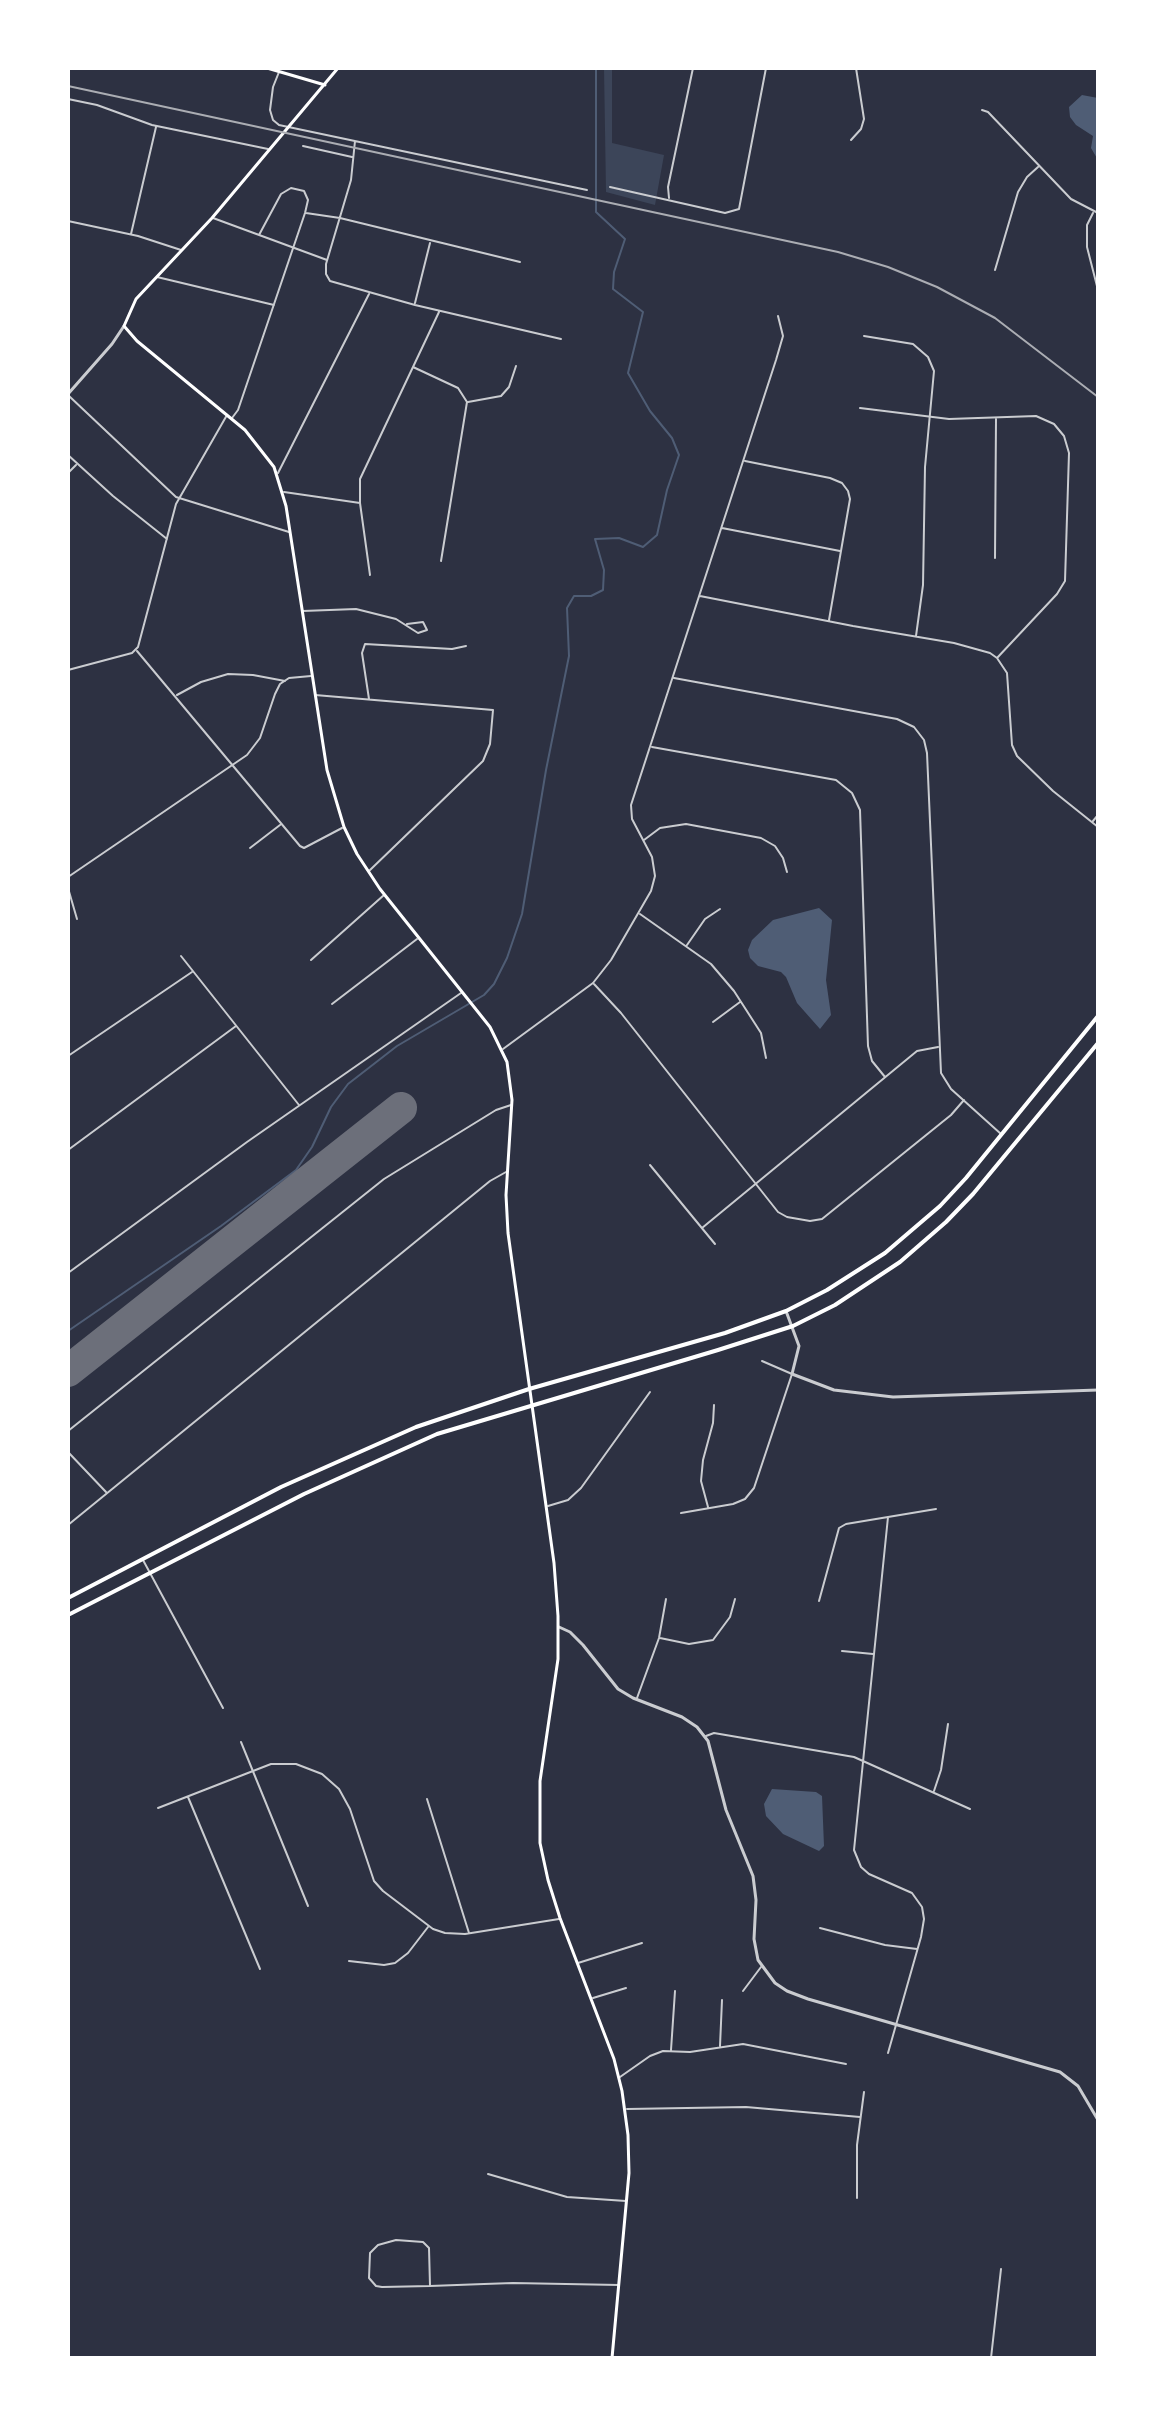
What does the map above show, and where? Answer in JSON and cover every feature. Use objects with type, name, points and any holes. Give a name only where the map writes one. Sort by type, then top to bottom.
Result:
[{"type":"highway","points":[[68,1598],[281,1487],[371,1445],[529,1389],[725,1333],[786,1311],[857,1272],[913,1231],[952,1193],[1098,1016]]},
{"type":"highway","points":[[68,1615],[304,1494],[412,1445],[464,1425],[793,1326],[835,1305],[923,1243],[946,1222],[973,1194],[1098,1043]]},
{"type":"main road","points":[[267,68],[325,85]]},
{"type":"main road","points":[[338,68],[212,218],[133,304],[124,326],[230,416],[261,448],[277,475],[290,532],[327,770],[344,827],[384,895],[477,1009],[502,1049],[509,1075],[512,1104],[508,1233],[547,1506],[559,1627],[558,1659],[542,1762],[538,1815],[543,1857],[560,1918],[619,2077],[626,2109],[629,2149],[612,2358]]},
{"type":"street","points":[[257,68],[267,68]]},
{"type":"street","points":[[669,199],[668,187],[693,68]]},
{"type":"street","points":[[610,187],[725,213],[739,209],[766,68]]},
{"type":"street","points":[[851,140],[861,129],[864,119],[856,68]]},
{"type":"street","points":[[279,72],[273,87],[271,114],[277,124],[587,190]]},
{"type":"street","points":[[68,99],[97,105],[156,126],[269,149]]},
{"type":"street","points":[[982,110],[988,112],[1071,199],[1096,212],[1087,225],[1087,247],[1098,290]]},
{"type":"street","points":[[131,235],[156,126]]},
{"type":"street","points":[[355,141],[351,180],[327,260],[328,278],[334,283],[415,305],[561,339]]},
{"type":"street","points":[[303,146],[354,157]]},
{"type":"street","points":[[995,270],[1018,192],[1027,177],[1039,166]]},
{"type":"street","points":[[136,650],[179,498],[230,416],[238,410],[305,213],[308,203],[306,193],[298,188],[287,189],[275,201],[259,235]]},
{"type":"street","points":[[305,213],[340,218],[520,262]]},
{"type":"street","points":[[212,218],[327,260]]},
{"type":"street","points":[[68,221],[181,250]]},
{"type":"street","points":[[415,305],[430,242]]},
{"type":"street","points":[[156,277],[274,305]]},
{"type":"street","points":[[277,475],[369,292]]},
{"type":"street","points":[[370,575],[360,503],[362,470],[439,311]]},
{"type":"street","points":[[502,1049],[593,983],[651,891],[655,876],[652,857],[632,819],[631,805],[783,336],[778,316]]},
{"type":"street","points":[[124,326],[68,395],[165,489],[179,498],[290,532]]},
{"type":"street","points":[[864,336],[908,342],[928,357],[935,380],[925,467],[923,585],[916,637]]},
{"type":"street","points":[[467,402],[501,396],[509,387],[516,366]]},
{"type":"street","points":[[412,367],[458,388],[467,402],[441,561]]},
{"type":"street","points":[[860,408],[949,419],[1036,416],[1049,420],[1060,429],[1069,453],[1065,581],[1057,594],[997,658]]},
{"type":"street","points":[[995,558],[996,418]]},
{"type":"street","points":[[68,455],[167,539]]},
{"type":"street","points":[[744,461],[814,474],[842,483],[848,491],[850,499],[829,621]]},
{"type":"street","points":[[68,473],[77,464]]},
{"type":"street","points":[[282,492],[360,503]]},
{"type":"street","points":[[722,528],[841,552]]},
{"type":"street","points":[[700,596],[980,649],[997,658],[1009,682],[1012,745],[1017,756],[1053,791],[1098,827]]},
{"type":"street","points":[[302,611],[347,608],[391,617],[420,633],[427,628],[421,621],[407,624]]},
{"type":"street","points":[[369,700],[362,653],[365,644],[452,649],[466,646]]},
{"type":"street","points":[[68,670],[136,650]]},
{"type":"street","points":[[136,650],[300,846],[304,848],[344,827]]},
{"type":"street","points":[[176,695],[201,682],[228,674],[285,681],[311,676]]},
{"type":"street","points":[[673,678],[897,719],[914,727],[924,740],[941,1073],[951,1089],[1002,1135]]},
{"type":"street","points":[[68,877],[233,766],[256,745],[277,689],[285,681]]},
{"type":"street","points":[[314,695],[493,710],[490,744],[483,761],[368,871]]},
{"type":"street","points":[[651,746],[836,780],[852,793],[860,810],[868,1046],[872,1061],[885,1077]]},
{"type":"street","points":[[1092,822],[1098,815]]},
{"type":"street","points":[[643,841],[660,828],[686,824],[761,838],[775,846],[787,872]]},
{"type":"street","points":[[250,848],[281,825]]},
{"type":"street","points":[[68,888],[77,919]]},
{"type":"street","points":[[311,960],[384,895]]},
{"type":"street","points":[[687,945],[705,919],[720,909]]},
{"type":"street","points":[[639,913],[711,964],[741,1001],[761,1033],[766,1058]]},
{"type":"street","points":[[332,1004],[418,938]]},
{"type":"street","points":[[181,956],[299,1105]]},
{"type":"street","points":[[68,1056],[192,972]]},
{"type":"street","points":[[593,983],[621,1013],[778,1212],[787,1217],[810,1221],[822,1219],[951,1115],[964,1100]]},
{"type":"street","points":[[68,1273],[299,1105],[462,992]]},
{"type":"street","points":[[713,1022],[741,1001]]},
{"type":"street","points":[[68,1150],[236,1026]]},
{"type":"street","points":[[702,1228],[917,1051],[939,1047]]},
{"type":"street","points":[[68,1431],[384,1179],[496,1110],[512,1104]]},
{"type":"street","points":[[650,1165],[715,1244]]},
{"type":"street","points":[[68,1525],[490,1181],[508,1172]]},
{"type":"street","points":[[681,1513],[745,1499],[754,1488],[799,1346],[786,1311]]},
{"type":"street","points":[[762,1361],[844,1392],[893,1397],[1098,1390]]},
{"type":"street","points":[[547,1506],[568,1500],[581,1488],[650,1392]]},
{"type":"street","points":[[708,1508],[701,1481],[714,1405]]},
{"type":"street","points":[[68,1452],[107,1493]]},
{"type":"street","points":[[819,1601],[839,1528],[846,1524],[936,1509]]},
{"type":"street","points":[[888,1517],[855,1856],[869,1874],[907,1889],[919,1902],[924,1919],[888,2053]]},
{"type":"street","points":[[143,1559],[223,1708]]},
{"type":"street","points":[[637,1699],[659,1638],[666,1599]]},
{"type":"street","points":[[659,1638],[689,1644],[713,1640],[730,1617],[735,1599]]},
{"type":"street","points":[[559,1627],[577,1638],[618,1689],[682,1717],[705,1736],[714,1757],[726,1810],[753,1876],[756,1900],[754,1939],[762,1966],[775,1983],[794,1994],[1060,2072],[1078,2086],[1098,2120]]},
{"type":"street","points":[[842,1651],[874,1654]]},
{"type":"street","points":[[934,1792],[948,1724]]},
{"type":"street","points":[[705,1736],[714,1733],[863,1760],[970,1809]]},
{"type":"street","points":[[241,1742],[308,1906]]},
{"type":"street","points":[[158,1808],[277,1763],[296,1764],[322,1774],[334,1783],[347,1802],[374,1881],[429,1926],[445,1933],[469,1934],[560,1918]]},
{"type":"street","points":[[188,1796],[260,1969]]},
{"type":"street","points":[[427,1799],[469,1934]]},
{"type":"street","points":[[349,1961],[395,1963],[408,1953],[429,1926]]},
{"type":"street","points":[[820,1928],[885,1945],[918,1949]]},
{"type":"street","points":[[577,1963],[642,1943]]},
{"type":"street","points":[[743,1991],[762,1966]]},
{"type":"street","points":[[592,1999],[626,1988]]},
{"type":"street","points":[[671,2051],[675,1991]]},
{"type":"street","points":[[720,2047],[722,2000]]},
{"type":"street","points":[[619,2077],[650,2056],[743,2044],[846,2064]]},
{"type":"street","points":[[857,2198],[864,2092]]},
{"type":"street","points":[[626,2109],[746,2107],[860,2117]]},
{"type":"street","points":[[488,2174],[567,2197],[626,2201]]},
{"type":"street","points":[[430,2286],[429,2248],[423,2242],[396,2240],[378,2245],[370,2253],[368,2273],[376,2286],[430,2286],[619,2285]]},
{"type":"street","points":[[991,2358],[1001,2269]]},
{"type":"shaded area","points":[[604,68],[612,68],[612,143],[664,155],[655,205],[606,192]]},
{"type":"shaded area","points":[[1082,95],[1098,98],[1098,160],[1091,148],[1093,136],[1070,117],[1069,107]]},
{"type":"shaded area","points":[[819,908],[832,920],[826,980],[831,1015],[820,1029],[797,1003],[786,977],[781,972],[758,966],[750,958],[748,950],[752,940],[773,920]]},
{"type":"shaded area","points":[[772,1789],[816,1792],[822,1796],[824,1846],[819,1851],[783,1834],[766,1816],[764,1804]]},
{"type":"waterway","points":[[68,1331],[221,1226],[296,1170],[312,1147],[331,1107],[348,1084],[397,1046],[484,995],[494,984],[507,958],[522,914],[569,656],[567,608],[574,596],[591,596],[603,590],[604,570],[595,539],[619,538],[643,547],[657,535],[679,455],[672,438],[650,411],[628,373],[643,312],[613,289],[614,272],[625,239],[596,212],[596,68]]},
{"type":"runway","points":[[68,1371],[401,1108]]},
{"type":"railway","points":[[68,86],[838,252],[888,267],[937,287],[995,318],[1098,397]]}]
